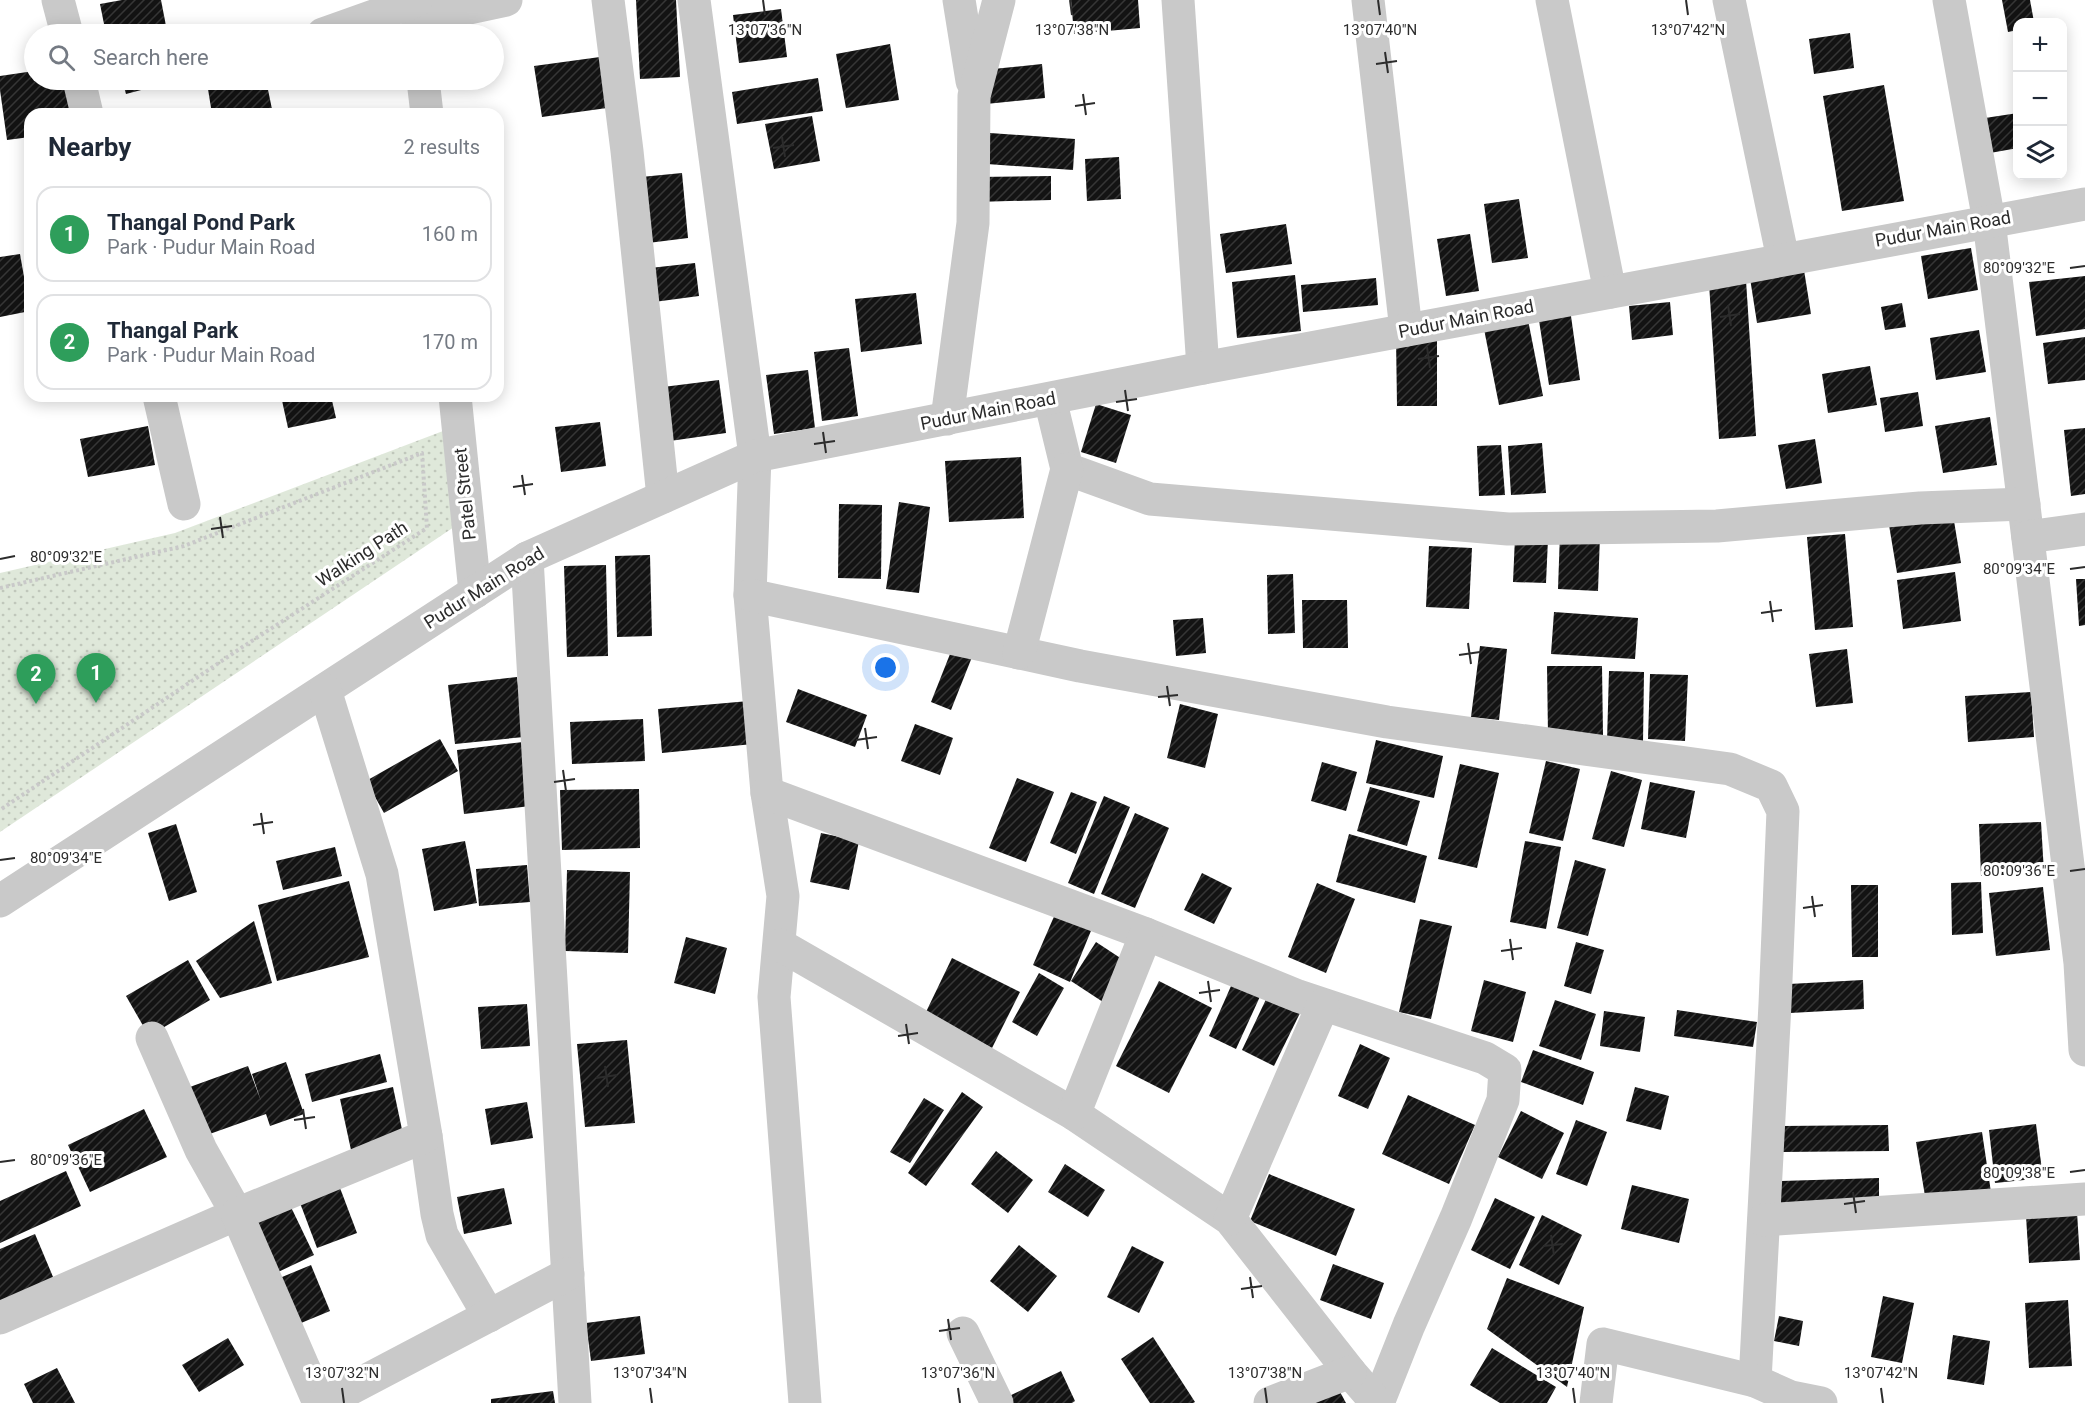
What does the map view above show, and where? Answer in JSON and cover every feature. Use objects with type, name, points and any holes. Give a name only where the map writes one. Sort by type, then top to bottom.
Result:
[{"type":"street","points":[[58,0],[64,24]]},
{"type":"street","points":[[370,24],[506,0]]},
{"type":"street","points":[[608,0],[627,151],[663,497]]},
{"type":"street","points":[[694,0],[755,456],[750,596],[767,793],[783,896],[774,997],[805,1403]]},
{"type":"street","points":[[947,419],[973,223],[974,96],[959,0]]},
{"type":"street","points":[[974,96],[999,0]]},
{"type":"street","points":[[1178,0],[1203,368]]},
{"type":"street","points":[[1368,0],[1406,330]]},
{"type":"street","points":[[1552,0],[1610,292]]},
{"type":"street","points":[[1729,0],[1783,259]]},
{"type":"street","points":[[1949,0],[1989,221],[2080,963],[2085,1050]]},
{"type":"street","points":[[81,90],[85,108]]},
{"type":"street","points":[[424,90],[426,108]]},
{"type":"street","name":"Pudur Main Road","points":[[0,901],[527,558],[755,456],[1203,368],[2085,204]]},
{"type":"street","points":[[1019,653],[1067,469],[1050,399]]},
{"type":"street","points":[[160,402],[184,504]]},
{"type":"street","name":"Patel Street","points":[[456,402],[475,592]]},
{"type":"street","points":[[1067,469],[1150,498],[1508,528],[1717,526],[1920,508],[2024,504]]},
{"type":"street","points":[[2028,537],[2085,529]]},
{"type":"street","points":[[527,558],[575,1403]]},
{"type":"street","points":[[750,596],[1080,666],[1387,722],[1730,769],[1772,786],[1783,811],[1755,1381]]},
{"type":"street","points":[[325,690],[382,874],[442,1235],[489,1316]]},
{"type":"street","points":[[767,793],[1146,934],[1323,1005],[1485,1058],[1504,1070],[1503,1100],[1377,1403],[1230,1219],[1074,1114],[780,945]]},
{"type":"street","points":[[1074,1114],[1146,934]]},
{"type":"street","points":[[1230,1219],[1323,1005]]},
{"type":"street","points":[[152,1038],[201,1150],[237,1214],[321,1403],[568,1274]]},
{"type":"street","points":[[0,1318],[237,1214],[426,1136]]},
{"type":"street","points":[[1764,1220],[2085,1199]]},
{"type":"street","points":[[963,1332],[997,1403]]},
{"type":"street","points":[[1596,1403],[1604,1344],[1755,1381],[1801,1401]]},
{"type":"street","points":[[1270,1403],[1350,1372]]},
{"type":"path","name":"Walking Path","points":[[0,588],[184,546],[422,453],[427,528],[244,646],[0,810]]},
{"type":"shaded area","points":[[443,431],[457,525],[0,832],[0,573],[175,533]]},
{"type":"building","points":[[122,0],[161,0],[166,24],[104,24],[100,4]]},
{"type":"building","points":[[636,0],[676,0],[680,77],[640,79]]},
{"type":"building","points":[[1071,0],[1138,0],[1140,28],[1074,34]]},
{"type":"building","points":[[2002,0],[2030,0],[2033,18],[2013,18],[2013,31],[2008,32]]},
{"type":"building","points":[[781,9],[787,57],[739,63],[733,15]]},
{"type":"building","points":[[1850,33],[1854,68],[1814,74],[1809,39]]},
{"type":"building","points":[[890,44],[899,100],[846,108],[836,54]]},
{"type":"building","points":[[600,57],[607,108],[542,117],[534,66]]},
{"type":"building","points":[[1042,64],[1045,98],[986,104],[983,70]]},
{"type":"building","points":[[24,72],[24,90],[69,90],[72,108],[24,108],[24,138],[7,140],[0,76]]},
{"type":"building","points":[[818,78],[823,111],[737,124],[732,92]]},
{"type":"building","points":[[1884,85],[1904,201],[1842,211],[1823,96]]},
{"type":"building","points":[[125,90],[141,90],[126,94]]},
{"type":"building","points":[[208,90],[268,90],[272,108],[211,108]]},
{"type":"building","points":[[2013,114],[2013,149],[1990,153],[1985,118]]},
{"type":"building","points":[[812,116],[820,161],[774,169],[765,124]]},
{"type":"building","points":[[976,132],[1075,139],[1073,170],[973,163]]},
{"type":"building","points":[[1119,157],[1121,199],[1087,201],[1085,159]]},
{"type":"building","points":[[682,173],[688,238],[648,243],[641,177]]},
{"type":"building","points":[[1051,176],[1051,200],[975,202],[975,177]]},
{"type":"building","points":[[1519,199],[1528,258],[1492,263],[1484,204]]},
{"type":"building","points":[[1286,224],[1292,264],[1226,273],[1220,234]]},
{"type":"building","points":[[1470,234],[1479,291],[1446,296],[1437,239]]},
{"type":"building","points":[[1971,248],[1978,290],[1928,299],[1921,256]]},
{"type":"building","points":[[20,254],[24,277],[24,312],[0,317],[0,257]]},
{"type":"building","points":[[695,263],[699,296],[654,302],[650,268]]},
{"type":"building","points":[[1804,270],[1811,314],[1757,323],[1750,278]]},
{"type":"building","points":[[1295,275],[1301,331],[1237,338],[1232,282]]},
{"type":"building","points":[[2085,276],[2085,329],[2036,336],[2029,282]]},
{"type":"building","points":[[1376,278],[1378,305],[1303,312],[1301,285]]},
{"type":"building","points":[[1746,280],[1756,436],[1719,439],[1709,283]]},
{"type":"building","points":[[916,293],[922,344],[861,352],[855,299]]},
{"type":"building","points":[[1670,302],[1673,335],[1632,340],[1629,306]]},
{"type":"building","points":[[1902,303],[1906,327],[1885,330],[1881,307]]},
{"type":"building","points":[[1570,309],[1580,380],[1549,385],[1538,314]]},
{"type":"building","points":[[1528,320],[1543,396],[1499,405],[1484,329]]},
{"type":"building","points":[[1979,330],[1986,372],[1936,380],[1930,338]]},
{"type":"building","points":[[1396,337],[1437,337],[1437,406],[1397,406]]},
{"type":"building","points":[[2085,337],[2085,380],[2048,384],[2043,343]]},
{"type":"building","points":[[849,348],[858,416],[822,421],[814,352]]},
{"type":"building","points":[[1870,366],[1877,405],[1828,413],[1822,374]]},
{"type":"building","points":[[808,370],[815,428],[774,434],[766,375]]},
{"type":"building","points":[[719,380],[726,433],[670,441],[663,387]]},
{"type":"building","points":[[1918,392],[1923,426],[1885,432],[1880,398]]},
{"type":"building","points":[[282,402],[332,402],[336,418],[288,428]]},
{"type":"building","points":[[1096,404],[1131,415],[1116,463],[1081,452]]},
{"type":"building","points":[[1990,417],[1997,465],[1943,473],[1935,426]]},
{"type":"building","points":[[600,422],[606,466],[561,472],[555,427]]},
{"type":"building","points":[[148,426],[155,465],[88,477],[80,439]]},
{"type":"building","points":[[2085,428],[2085,494],[2071,496],[2064,430]]},
{"type":"building","points":[[1815,439],[1822,483],[1786,489],[1778,445]]},
{"type":"building","points":[[1542,443],[1546,493],[1511,495],[1508,446]]},
{"type":"building","points":[[1501,445],[1505,495],[1479,496],[1477,446]]},
{"type":"building","points":[[1021,457],[1024,518],[949,522],[945,461]]},
{"type":"building","points":[[899,502],[930,507],[919,593],[886,589]]},
{"type":"building","points":[[839,504],[882,505],[881,579],[838,578]]},
{"type":"building","points":[[1953,515],[1961,563],[1897,573],[1889,525]]},
{"type":"building","points":[[1560,533],[1600,535],[1598,591],[1558,589]]},
{"type":"building","points":[[1845,534],[1853,627],[1815,630],[1807,537]]},
{"type":"building","points":[[1515,537],[1548,539],[1546,583],[1513,582]]},
{"type":"building","points":[[1429,546],[1472,548],[1469,609],[1426,607]]},
{"type":"building","points":[[650,555],[652,636],[617,637],[615,556]]},
{"type":"building","points":[[606,565],[608,656],[567,657],[564,566]]},
{"type":"building","points":[[1955,572],[1961,621],[1903,629],[1897,580]]},
{"type":"building","points":[[1293,574],[1295,633],[1268,634],[1267,575]]},
{"type":"building","points":[[2076,579],[2085,579],[2085,625],[2079,626]]},
{"type":"building","points":[[1302,600],[1347,600],[1348,648],[1303,648]]},
{"type":"building","points":[[1554,612],[1638,618],[1635,659],[1551,654]]},
{"type":"building","points":[[1203,618],[1206,653],[1176,656],[1173,620]]},
{"type":"building","points":[[954,644],[974,652],[951,710],[931,702]]},
{"type":"building","points":[[1480,646],[1507,649],[1499,720],[1471,717]]},
{"type":"building","points":[[1847,649],[1853,703],[1816,707],[1809,654]]},
{"type":"building","points":[[1547,666],[1602,666],[1603,735],[1548,735]]},
{"type":"building","points":[[1609,671],[1644,672],[1643,742],[1607,741]]},
{"type":"building","points":[[1650,674],[1688,675],[1685,741],[1648,739]]},
{"type":"building","points":[[517,677],[524,737],[455,744],[448,685]]},
{"type":"building","points":[[798,689],[867,715],[855,747],[786,722]]},
{"type":"building","points":[[2031,692],[2034,737],[1968,742],[1965,696]]},
{"type":"building","points":[[749,701],[753,744],[662,753],[658,709]]},
{"type":"building","points":[[1180,704],[1218,714],[1205,768],[1167,758]]},
{"type":"building","points":[[643,719],[645,761],[572,764],[570,722]]},
{"type":"building","points":[[915,724],[953,738],[940,775],[901,761]]},
{"type":"building","points":[[440,739],[458,771],[384,813],[366,781]]},
{"type":"building","points":[[1376,740],[1443,756],[1434,798],[1366,783]]},
{"type":"building","points":[[523,742],[530,806],[464,814],[457,750]]},
{"type":"building","points":[[1546,761],[1580,769],[1563,841],[1529,833]]},
{"type":"building","points":[[1322,762],[1357,772],[1346,811],[1311,801]]},
{"type":"building","points":[[1460,764],[1499,773],[1477,868],[1438,859]]},
{"type":"building","points":[[1611,771],[1642,780],[1624,847],[1592,839]]},
{"type":"building","points":[[1017,778],[1054,792],[1026,862],[989,848]]},
{"type":"building","points":[[1650,782],[1695,791],[1686,838],[1641,829]]},
{"type":"building","points":[[1370,787],[1420,801],[1407,846],[1357,831]]},
{"type":"building","points":[[639,789],[640,848],[562,850],[560,790]]},
{"type":"building","points":[[1071,792],[1097,802],[1076,854],[1050,843]]},
{"type":"building","points":[[1104,796],[1130,807],[1094,894],[1068,883]]},
{"type":"building","points":[[1135,813],[1169,828],[1135,908],[1101,894]]},
{"type":"building","points":[[2041,822],[2044,873],[1981,876],[1979,824]]},
{"type":"building","points":[[176,824],[197,892],[169,901],[148,833]]},
{"type":"building","points":[[821,833],[859,841],[849,890],[810,882]]},
{"type":"building","points":[[1349,834],[1427,856],[1415,903],[1336,882]]},
{"type":"building","points":[[465,841],[477,903],[434,911],[422,849]]},
{"type":"building","points":[[1525,841],[1561,847],[1546,929],[1510,922]]},
{"type":"building","points":[[335,847],[342,876],[283,890],[276,861]]},
{"type":"building","points":[[1575,860],[1606,869],[1588,936],[1557,928]]},
{"type":"building","points":[[527,865],[530,902],[479,906],[476,869]]},
{"type":"building","points":[[567,870],[630,872],[628,953],[565,951]]},
{"type":"building","points":[[1202,873],[1232,888],[1214,924],[1184,910]]},
{"type":"building","points":[[349,881],[369,957],[277,981],[258,905]]},
{"type":"building","points":[[1981,882],[1983,933],[1952,935],[1951,883]]},
{"type":"building","points":[[1317,883],[1355,899],[1326,973],[1288,957]]},
{"type":"building","points":[[1851,885],[1878,885],[1878,957],[1852,957]]},
{"type":"building","points":[[2043,887],[2050,950],[1996,956],[1989,893]]},
{"type":"building","points":[[1059,905],[1095,921],[1070,982],[1033,965]]},
{"type":"building","points":[[1420,919],[1452,926],[1431,1019],[1399,1012]]},
{"type":"building","points":[[254,921],[272,983],[220,998],[196,961]]},
{"type":"building","points":[[686,937],[727,948],[715,994],[674,983]]},
{"type":"building","points":[[1096,942],[1128,963],[1103,1002],[1071,981]]},
{"type":"building","points":[[1576,942],[1604,950],[1591,994],[1564,986]]},
{"type":"building","points":[[952,958],[1020,992],[992,1048],[925,1014]]},
{"type":"building","points":[[188,960],[210,1000],[149,1036],[126,996]]},
{"type":"building","points":[[1039,973],[1064,988],[1037,1036],[1012,1022]]},
{"type":"building","points":[[1235,977],[1263,990],[1236,1049],[1209,1036]]},
{"type":"building","points":[[1484,980],[1526,992],[1513,1042],[1471,1031]]},
{"type":"building","points":[[1863,980],[1864,1009],[1790,1013],[1789,984]]},
{"type":"building","points":[[1159,981],[1212,1008],[1169,1093],[1116,1066]]},
{"type":"building","points":[[1269,993],[1302,1009],[1274,1066],[1242,1050]]},
{"type":"building","points":[[1555,1000],[1596,1014],[1581,1060],[1539,1046]]},
{"type":"building","points":[[527,1004],[530,1046],[481,1049],[478,1007]]},
{"type":"building","points":[[1677,1010],[1757,1022],[1753,1047],[1674,1036]]},
{"type":"building","points":[[1604,1011],[1645,1017],[1640,1052],[1600,1046]]},
{"type":"building","points":[[627,1040],[635,1123],[585,1127],[577,1044]]},
{"type":"building","points":[[1360,1044],[1390,1058],[1368,1109],[1338,1096]]},
{"type":"building","points":[[1533,1050],[1594,1072],[1583,1105],[1521,1082]]},
{"type":"building","points":[[380,1054],[387,1082],[312,1102],[305,1074]]},
{"type":"building","points":[[286,1062],[304,1114],[270,1126],[266,1114],[204,1136],[187,1088],[248,1066],[261,1101],[252,1074]]},
{"type":"building","points":[[393,1087],[404,1139],[351,1150],[340,1099]]},
{"type":"building","points":[[1635,1087],[1669,1096],[1661,1130],[1626,1121]]},
{"type":"building","points":[[962,1092],[983,1107],[926,1186],[908,1173]]},
{"type":"building","points":[[1408,1095],[1475,1125],[1449,1184],[1382,1154]]},
{"type":"building","points":[[924,1098],[944,1110],[910,1163],[890,1152]]},
{"type":"building","points":[[527,1102],[533,1138],[491,1145],[485,1109]]},
{"type":"building","points":[[144,1109],[167,1157],[90,1192],[68,1145]]},
{"type":"building","points":[[1521,1111],[1564,1133],[1542,1179],[1498,1157]]},
{"type":"building","points":[[1576,1120],[1607,1132],[1587,1186],[1556,1174]]},
{"type":"building","points":[[2036,1124],[2043,1178],[1995,1183],[1989,1130]]},
{"type":"building","points":[[1888,1125],[1889,1151],[1782,1152],[1782,1126]]},
{"type":"building","points":[[1982,1132],[1992,1199],[1927,1208],[1916,1142]]},
{"type":"building","points":[[996,1151],[1033,1180],[1008,1213],[971,1184]]},
{"type":"building","points":[[1065,1164],[1105,1190],[1088,1217],[1048,1192]]},
{"type":"building","points":[[66,1171],[81,1206],[0,1243],[0,1201]]},
{"type":"building","points":[[1269,1174],[1355,1209],[1336,1256],[1250,1221]]},
{"type":"building","points":[[1879,1178],[1879,1204],[1781,1207],[1781,1181]]},
{"type":"building","points":[[337,1180],[357,1233],[317,1248],[297,1195]]},
{"type":"building","points":[[1632,1185],[1689,1199],[1679,1243],[1621,1229]]},
{"type":"building","points":[[504,1188],[512,1224],[464,1234],[457,1197]]},
{"type":"building","points":[[1495,1198],[1535,1217],[1510,1269],[1471,1250]]},
{"type":"building","points":[[290,1205],[314,1255],[276,1273],[253,1222]]},
{"type":"building","points":[[2077,1212],[2080,1260],[2029,1263],[2026,1216]]},
{"type":"building","points":[[1542,1215],[1582,1235],[1559,1285],[1519,1265]]},
{"type":"building","points":[[35,1234],[56,1284],[0,1308],[0,1249]]},
{"type":"building","points":[[1019,1245],[1057,1276],[1028,1312],[990,1281]]},
{"type":"building","points":[[1132,1246],[1164,1262],[1139,1313],[1107,1297]]},
{"type":"building","points":[[1333,1264],[1384,1283],[1371,1319],[1320,1300]]},
{"type":"building","points":[[311,1265],[330,1311],[289,1328],[270,1282]]},
{"type":"building","points":[[1507,1278],[1584,1307],[1567,1387],[1487,1329]]},
{"type":"building","points":[[1883,1296],[1914,1303],[1902,1363],[1871,1357]]},
{"type":"building","points":[[2068,1300],[2072,1366],[2029,1368],[2025,1303]]},
{"type":"building","points":[[640,1316],[645,1354],[591,1361],[586,1323]]},
{"type":"building","points":[[1779,1316],[1803,1321],[1799,1346],[1774,1341]]},
{"type":"building","points":[[1953,1335],[1990,1341],[1984,1385],[1947,1379]]},
{"type":"building","points":[[1153,1337],[1195,1402],[1150,1403],[1121,1359]]},
{"type":"building","points":[[228,1338],[244,1365],[199,1392],[182,1365]]},
{"type":"building","points":[[1492,1348],[1556,1387],[1547,1403],[1500,1403],[1470,1385]]},
{"type":"building","points":[[57,1368],[75,1403],[33,1403],[24,1384]]},
{"type":"building","points":[[1061,1371],[1075,1401],[1072,1403],[1008,1403],[1005,1398]]},
{"type":"building","points":[[1339,1390],[1346,1403],[1313,1403]]},
{"type":"building","points":[[553,1391],[555,1403],[491,1403],[491,1399]]},
{"type":"place","name":"Thangal Pond Park","points":[[96,703]]},
{"type":"place","name":"Thangal Park","points":[[36,704]]}]
